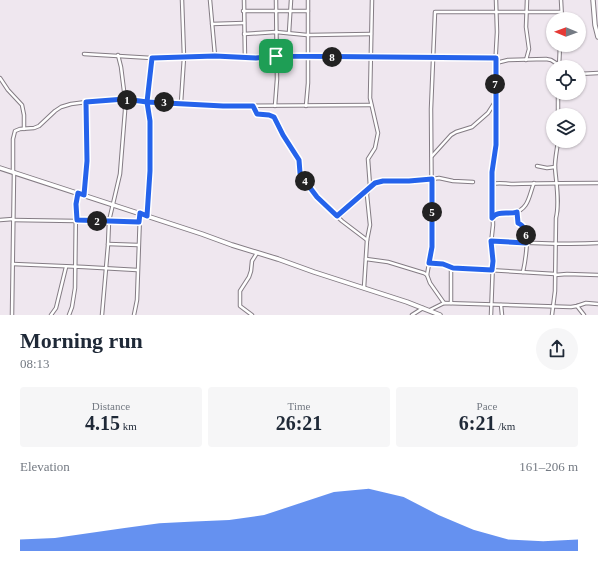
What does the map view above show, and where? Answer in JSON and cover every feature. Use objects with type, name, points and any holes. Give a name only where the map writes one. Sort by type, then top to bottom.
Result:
[{"type":"main road","points":[[593,0],[595,25],[598,37]]},
{"type":"main road","points":[[0,168],[140,213],[430,310],[440,315]]},
{"type":"street","points":[[181,103],[184,57],[182,0]]},
{"type":"street","points":[[210,0],[215,56]]},
{"type":"street","points":[[244,0],[245,58]]},
{"type":"street","points":[[275,106],[277,79],[276,0]]},
{"type":"street","points":[[289,33],[291,0]]},
{"type":"street","points":[[306,106],[309,35],[308,0]]},
{"type":"street","points":[[364,288],[367,240],[370,225],[367,200],[369,187],[368,159],[375,148],[378,133],[370,98],[372,0]]},
{"type":"street","points":[[491,315],[493,261],[491,241],[492,184],[496,145],[496,0]]},
{"type":"street","points":[[526,60],[529,49],[526,26],[527,0]]},
{"type":"street","points":[[561,0],[561,12]]},
{"type":"street","points":[[593,6],[598,5]]},
{"type":"street","points":[[243,11],[308,11]]},
{"type":"street","points":[[444,303],[430,283],[427,275],[432,247],[431,109],[435,12],[546,12]]},
{"type":"street","points":[[212,24],[244,23]]},
{"type":"street","points":[[244,34],[276,32],[309,35],[371,34]]},
{"type":"street","points":[[84,54],[152,58],[215,56],[245,58],[276,56],[496,58]]},
{"type":"street","points":[[102,315],[108,244],[108,221],[120,174],[125,99],[121,66],[118,55]]},
{"type":"street","points":[[147,216],[150,171],[150,121],[147,102],[152,58]]},
{"type":"street","points":[[496,63],[508,60],[552,60]]},
{"type":"street","points":[[586,74],[598,73]]},
{"type":"street","points":[[0,78],[8,90],[22,105],[24,129]]},
{"type":"street","points":[[12,315],[13,172],[15,132],[39,126],[60,107],[86,102],[125,99],[147,102],[223,106],[371,105]]},
{"type":"street","points":[[84,195],[87,161],[86,102]]},
{"type":"street","points":[[432,156],[451,135],[472,126],[488,113],[495,102]]},
{"type":"street","points":[[253,106],[257,114],[274,117],[283,135],[299,160],[300,173],[302,177],[317,197],[337,216],[367,240]]},
{"type":"street","points":[[552,315],[554,306],[556,218],[558,212],[556,182],[557,148]]},
{"type":"street","points":[[537,166],[547,168],[556,167]]},
{"type":"street","points":[[337,216],[369,187],[383,181],[409,181],[442,178],[453,181],[473,182]]},
{"type":"street","points":[[492,184],[549,184],[556,182],[596,183],[598,179]]},
{"type":"street","points":[[492,218],[499,213],[512,214],[524,209],[534,183]]},
{"type":"street","points":[[69,315],[74,298],[77,220],[76,204],[78,193]]},
{"type":"street","points":[[517,212],[518,223],[525,229],[526,255],[522,272]]},
{"type":"street","points":[[134,315],[137,300],[140,213]]},
{"type":"street","points":[[0,220],[139,222]]},
{"type":"street","points":[[491,241],[556,244],[598,243]]},
{"type":"street","points":[[108,244],[138,245]]},
{"type":"street","points":[[252,315],[240,306],[240,291],[249,277],[252,261],[257,253]]},
{"type":"street","points":[[366,259],[388,262],[422,272],[427,275]]},
{"type":"street","points":[[429,263],[443,264],[451,268],[598,275]]},
{"type":"street","points":[[13,264],[137,270]]},
{"type":"street","points":[[51,315],[55,311],[58,303],[66,267]]},
{"type":"street","points":[[451,268],[451,303]]},
{"type":"street","points":[[430,310],[444,303],[554,306],[577,306],[586,303],[598,304]]},
{"type":"street","points":[[502,305],[502,315]]},
{"type":"street","points":[[577,306],[584,315]]},
{"type":"street","points":[[412,315],[423,308]]},
{"type":"route","points":[[276,56],[256,58],[215,56],[152,58],[147,102],[125,99],[86,102],[86,176],[84,195],[78,193],[76,204],[77,220],[139,222],[140,213],[147,216],[150,171],[150,116],[147,102],[214,106],[253,106],[258,115],[269,115],[274,117],[283,135],[299,160],[300,173],[302,177],[317,197],[337,216],[375,183],[383,181],[420,181],[432,179],[432,247],[429,263],[443,264],[451,268],[492,270],[493,254],[491,241],[504,243],[526,243],[525,229],[518,223],[517,212],[512,214],[499,213],[492,218],[492,172],[496,145],[496,58],[276,56]]}]
